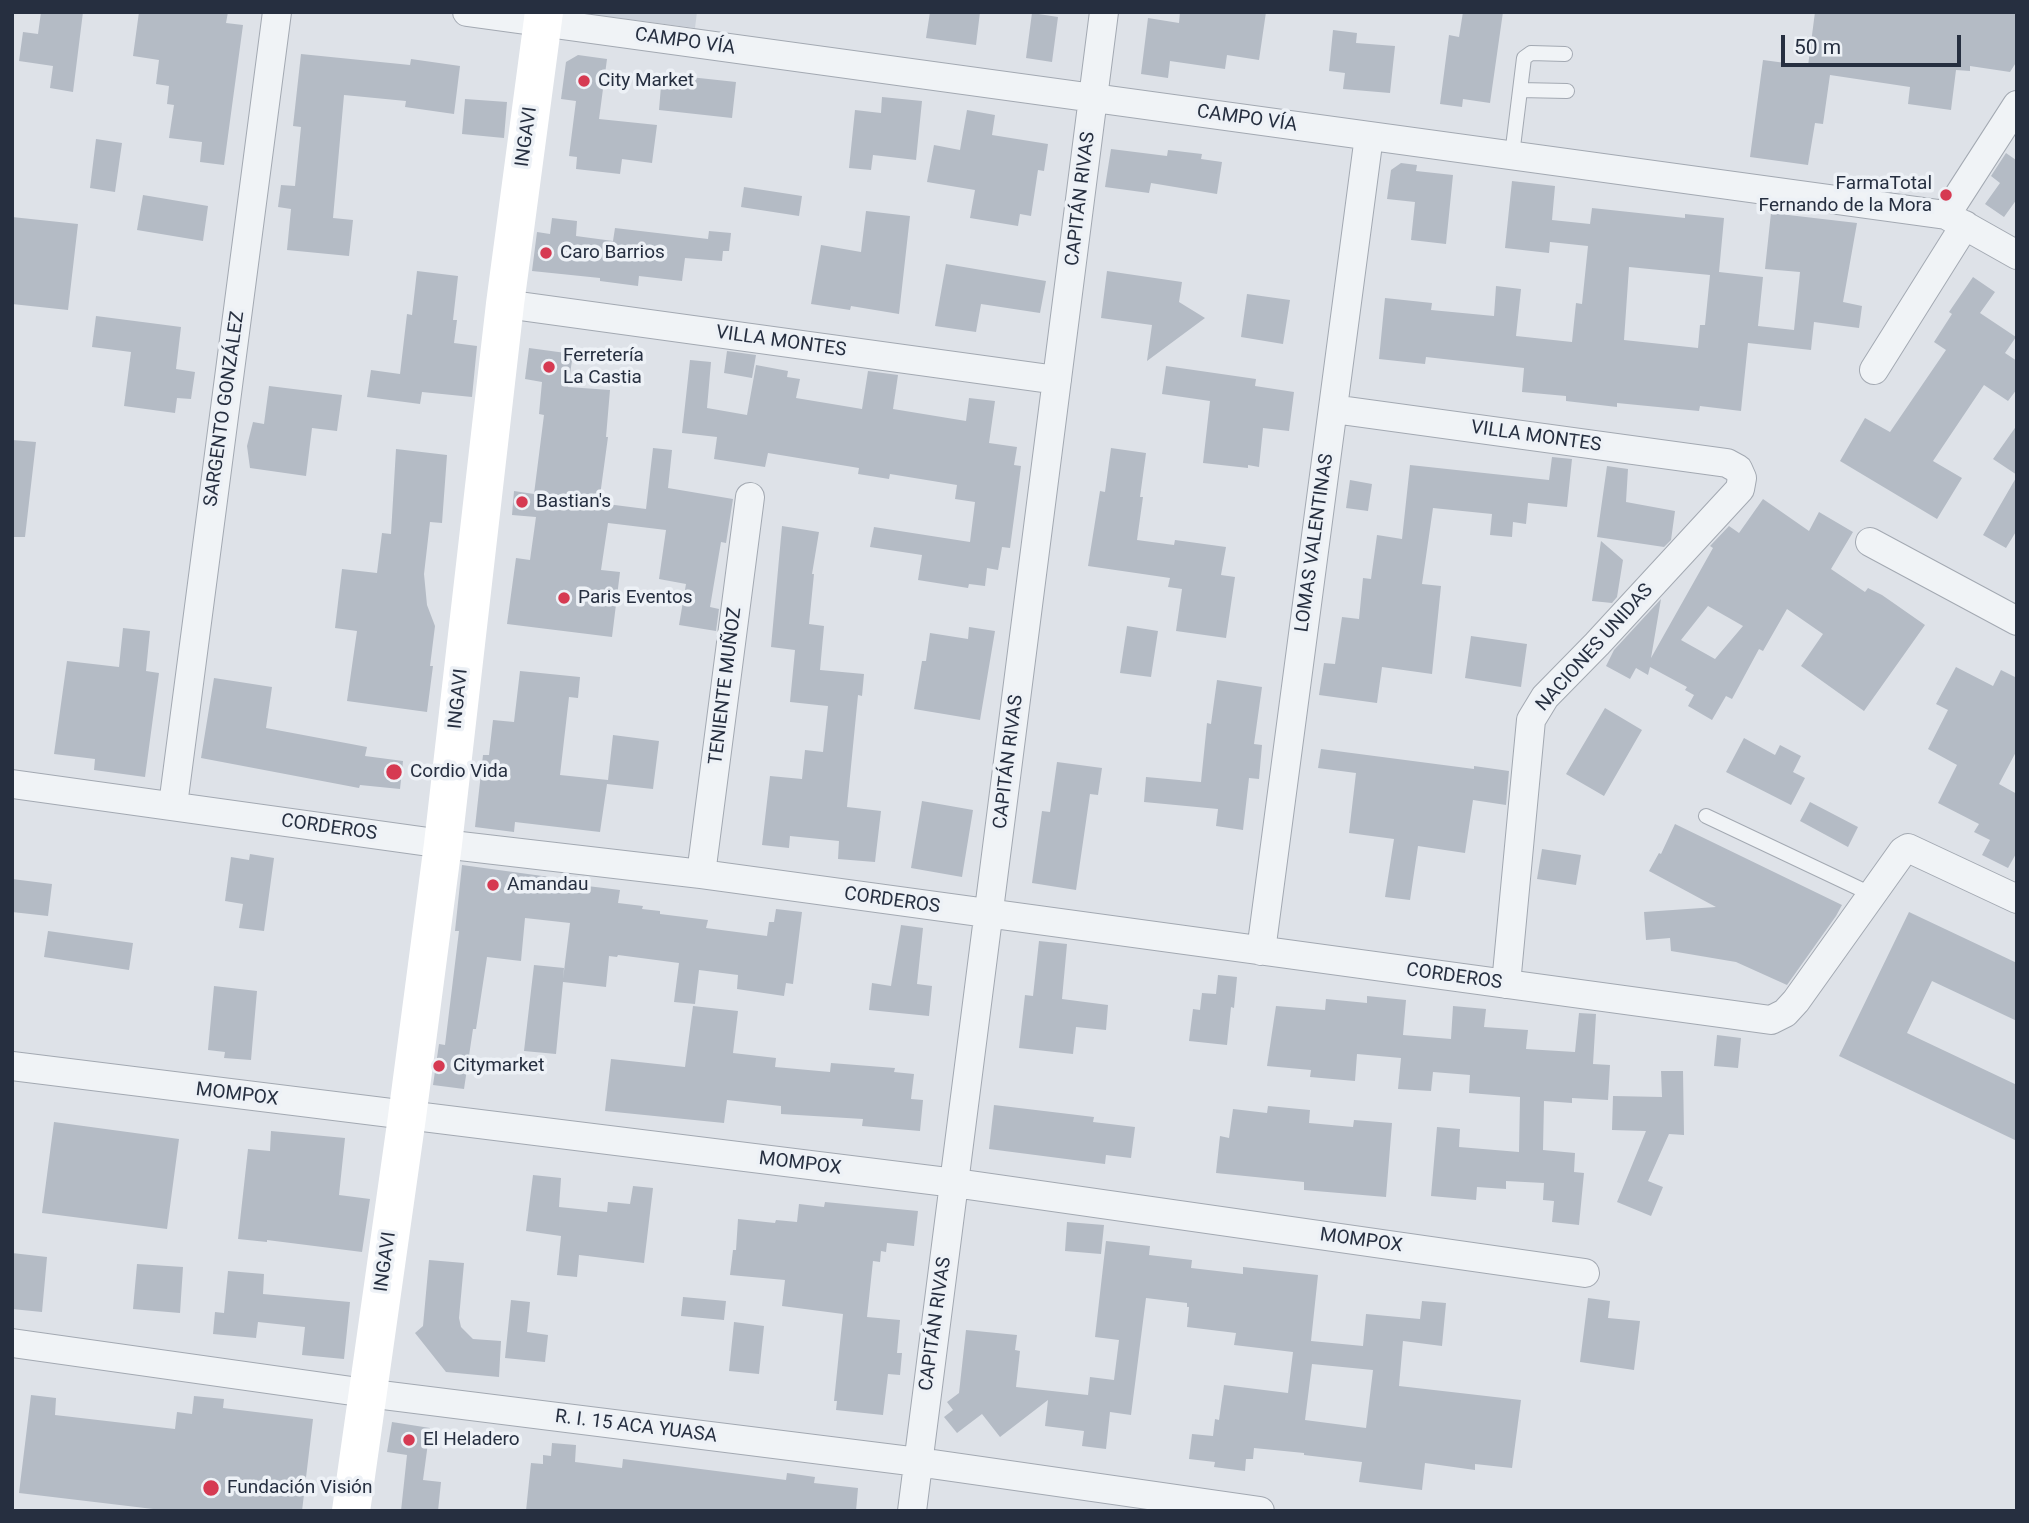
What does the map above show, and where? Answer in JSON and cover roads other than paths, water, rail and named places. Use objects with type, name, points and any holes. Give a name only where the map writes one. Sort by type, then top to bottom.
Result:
[{"type":"main road","name":"INGAVI","points":[[351,1511],[443,844],[505,304],[543,17]]},
{"type":"street","name":"SARGENTO GONZÁLEZ","points":[[173,805],[277,12]]},
{"type":"street","name":"CAMPO VÍA","points":[[467,12],[594,21],[1093,98],[1512,155],[1956,220],[2017,255]]},
{"type":"street","name":"CAPITÁN RIVAS","points":[[912,1511],[1104,12]]},
{"type":"street","points":[[1874,370],[2017,105]]},
{"type":"street","name":"LOMAS VALENTINAS","points":[[1261,951],[1369,136]]},
{"type":"street","name":"VILLA MONTES","points":[[505,304],[1058,380]]},
{"type":"street","name":"VILLA MONTES","points":[[1333,409],[1727,463],[1738,469]]},
{"type":"street","name":"NACIONES UNIDAS","points":[[1506,984],[1531,720],[1545,697],[1597,645],[1740,489],[1742,478],[1738,469]]},
{"type":"street","name":"TENIENTE MUÑOZ","points":[[701,874],[750,497]]},
{"type":"street","points":[[1870,542],[2017,621]]},
{"type":"street","name":"CORDEROS","points":[[12,784],[443,844],[701,874],[1771,1020],[1785,1013],[1796,1001],[1873,895]]},
{"type":"street","points":[[1873,895],[1903,851],[1908,848],[2017,899]]},
{"type":"street","name":"MOMPOX","points":[[12,1066],[955,1183],[1585,1273]]},
{"type":"street","name":"R. I. 15 ACA YUASA","points":[[12,1343],[366,1393],[918,1462],[1260,1511]]},
{"type":"lane","points":[[1512,155],[1524,58],[1527,54],[1565,54]]},
{"type":"lane","points":[[1520,90],[1567,91]]},
{"type":"lane","points":[[1706,816],[1873,895]]},
{"type":"place","name":"City Market","points":[[584,81]]},
{"type":"place","name":"FarmaTotal Fernando de la Mora","points":[[1946,195]]},
{"type":"place","name":"Caro Barrios","points":[[546,253]]},
{"type":"place","name":"Ferretería La Castia","points":[[549,367]]},
{"type":"place","name":"Bastian's","points":[[522,502]]},
{"type":"place","name":"Paris Eventos","points":[[564,598]]},
{"type":"place","name":"Cordio Vida","points":[[394,772]]},
{"type":"place","name":"Amandau","points":[[493,885]]},
{"type":"place","name":"Citymarket","points":[[439,1066]]},
{"type":"place","name":"El Heladero","points":[[409,1440]]},
{"type":"place","name":"Fundación Visión","points":[[211,1488]]}]
